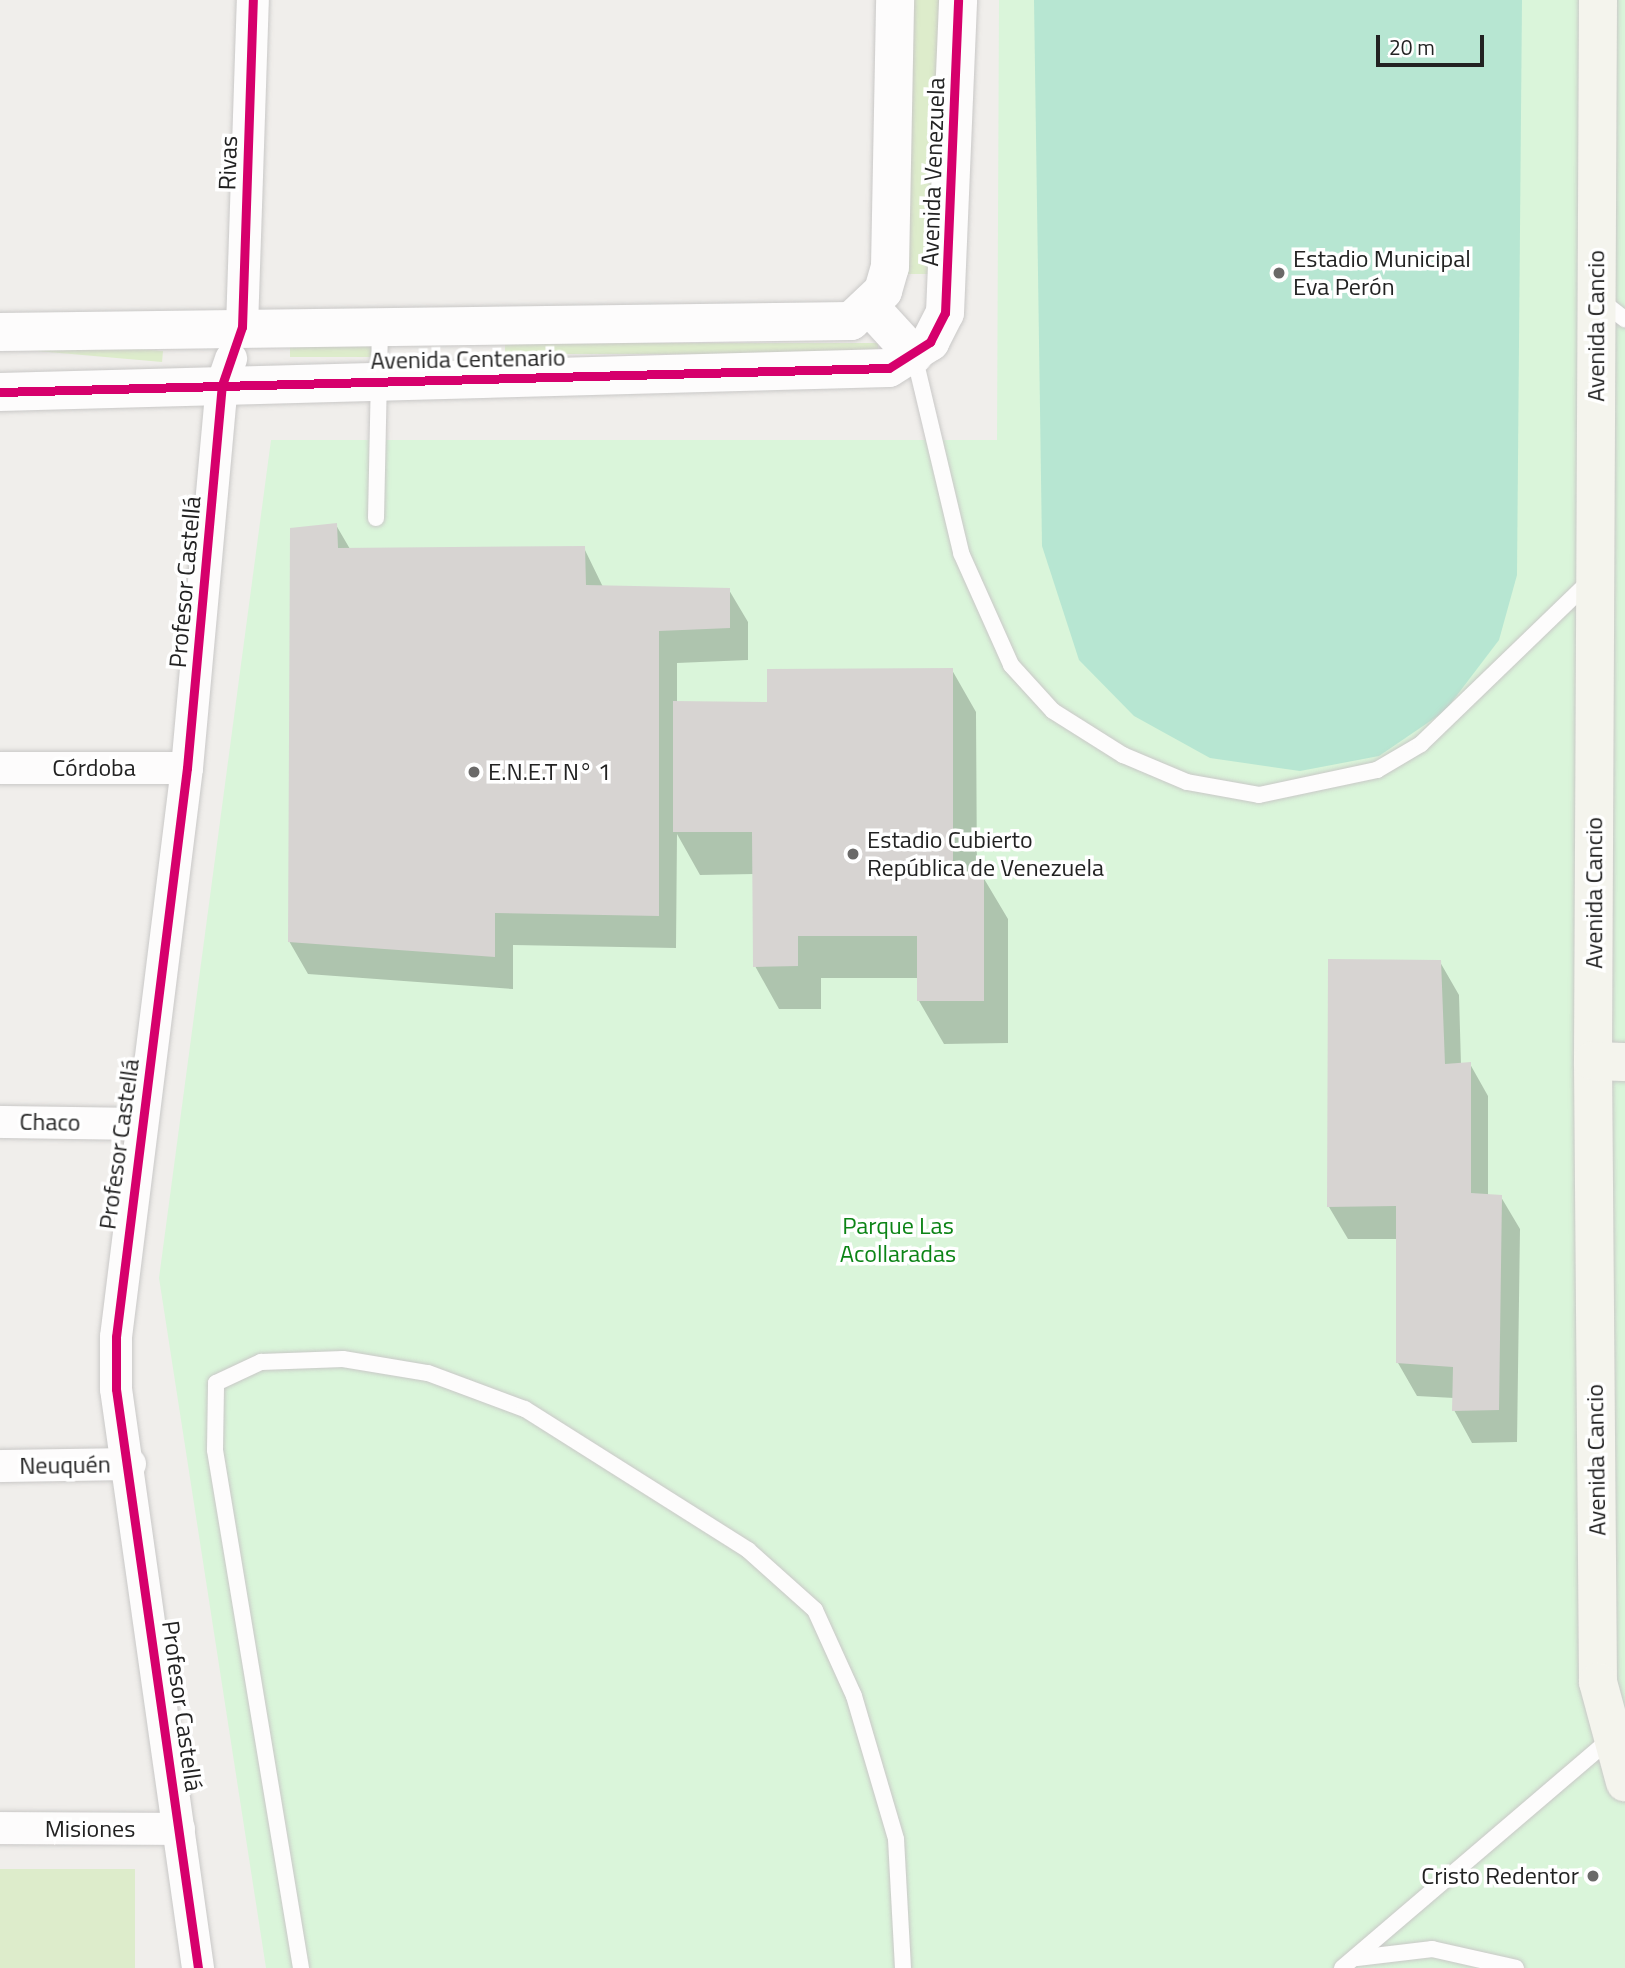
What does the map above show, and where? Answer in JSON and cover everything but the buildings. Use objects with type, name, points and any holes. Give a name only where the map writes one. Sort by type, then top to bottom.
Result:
[{"type":"main road","name":"Avenida Cancio","points":[[1598,0],[1596,575],[1609,1062],[1598,1682],[1618,1736],[1625,1782]]},
{"type":"street","name":"Rivas","points":[[232,357],[253,0]]},
{"type":"street","name":"Avenida Venezuela","points":[[870,307],[890,267],[895,0]]},
{"type":"street","name":"Avenida Venezuela","points":[[922,348],[945,313],[958,0]]},
{"type":"street","name":"Avenida Centenario","points":[[0,392],[232,357],[380,326],[829,325],[851,321],[870,307]]},
{"type":"street","points":[[870,307],[922,348]]},
{"type":"street","name":"Avenida Centenario","points":[[0,332],[232,357],[379,381],[889,368],[922,348]]},
{"type":"street","name":"Profesor Castellá","points":[[198,1968],[130,1464],[116,1389],[116,1337],[187,768],[232,357]]},
{"type":"street","name":"Córdoba","points":[[0,768],[187,768]]},
{"type":"street","name":"Chaco","points":[[0,1122],[142,1124]]},
{"type":"street","name":"Neuquén","points":[[0,1466],[130,1464]]},
{"type":"street","name":"Misiones","points":[[0,1828],[179,1829]]},
{"type":"lane","points":[[1595,296],[1625,319]]},
{"type":"lane","points":[[376,518],[380,326]]},
{"type":"lane","points":[[922,348],[961,553],[1011,665],[1053,711],[1123,755],[1187,782],[1259,795],[1377,770],[1421,744],[1596,575]]},
{"type":"lane","points":[[301,1968],[215,1450],[216,1383],[261,1362],[342,1359],[428,1373],[525,1409],[748,1550],[815,1610],[853,1696],[896,1839],[903,1968]]},
{"type":"lane","points":[[1342,1968],[1618,1736]]},
{"type":"lane","points":[[1357,1958],[1432,1949],[1516,1968]]},
{"type":"green space","points":[[905,0],[940,0],[940,274],[905,274]]},
{"type":"green space","name":"Parque Las Acollaradas","points":[[999,0],[1625,0],[1625,1968],[266,1968],[159,1278],[271,440],[997,440]]},
{"type":"green space","name":"Estadio Municipal Eva Perón","points":[[1034,0],[1522,0],[1517,575],[1499,640],[1445,711],[1379,756],[1300,771],[1210,758],[1134,716],[1079,660],[1042,546]]},
{"type":"green space","points":[[1,337],[163,351],[162,362],[0,348]]},
{"type":"green space","points":[[505,343],[878,343],[878,354],[505,354]]},
{"type":"green space","points":[[290,346],[373,346],[373,357],[290,357]]},
{"type":"green space","points":[[0,1869],[135,1869],[135,1968],[0,1968]]},
{"type":"cycle path","points":[[198,1968],[116,1389],[116,1337],[187,768],[222,385],[242,327],[253,0]]},
{"type":"cycle path","points":[[0,392],[889,368],[930,342],[945,313],[958,0]]},
{"type":"place","name":"Estadio Municipal Eva Perón","points":[[1279,273]]},
{"type":"place","name":"E.N.E.T N° 1","points":[[474,772]]},
{"type":"place","name":"Estadio Cubierto República de Venezuela","points":[[853,854]]},
{"type":"place","name":"Cristo Redentor","points":[[1593,1876]]}]
